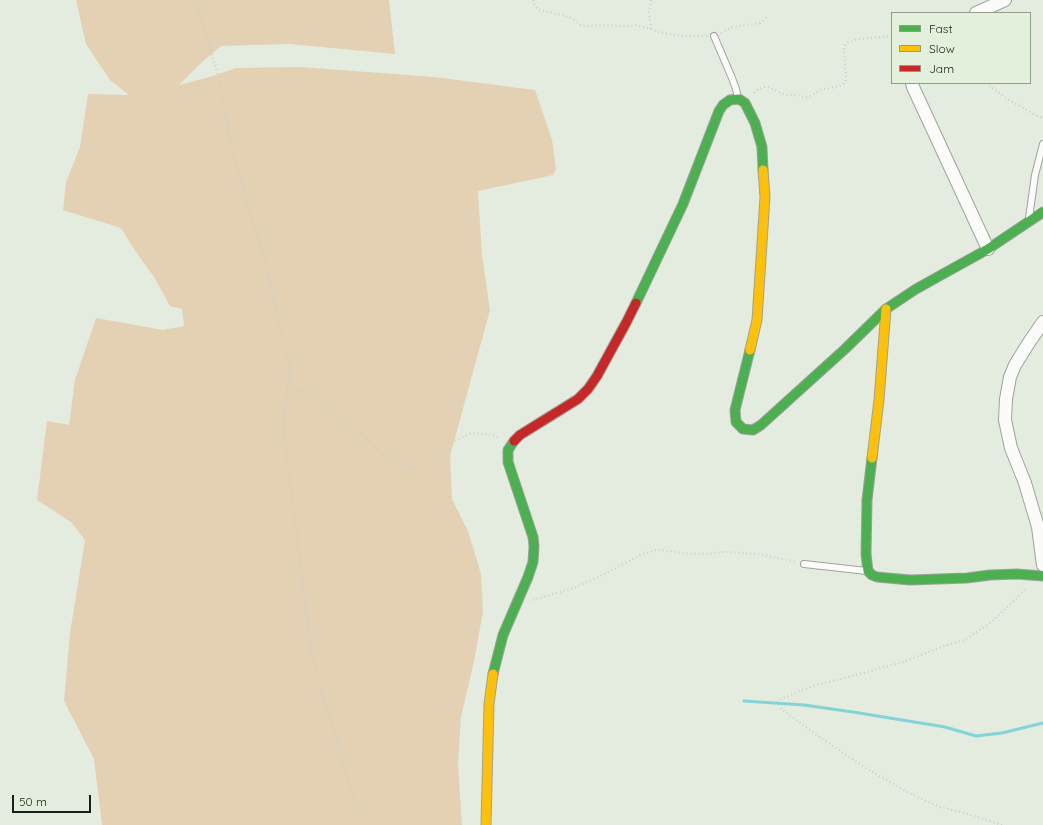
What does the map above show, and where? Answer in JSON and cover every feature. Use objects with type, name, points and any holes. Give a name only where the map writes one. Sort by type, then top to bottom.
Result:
[{"type":"main road","points":[[486,825],[489,704],[494,670],[503,635],[533,562],[534,546],[533,537],[508,462],[508,450],[512,442],[520,435],[578,399],[588,389],[597,376],[626,323],[682,204],[719,111],[723,106],[730,100],[742,101],[755,123],[762,147],[765,197],[757,320],[735,410],[736,422],[743,429],[753,430],[761,425],[845,349],[886,309],[916,289],[988,249],[1043,212]]},
{"type":"main road","points":[[886,309],[879,400],[867,500],[866,554],[868,571],[877,577],[910,580],[967,578],[990,575],[1039,575]]},
{"type":"street","points":[[978,12],[1005,0]]},
{"type":"street","points":[[912,84],[988,249]]},
{"type":"street","points":[[1043,322],[1015,365],[1010,377],[1006,399],[1005,420],[1011,448],[1025,483],[1038,526],[1043,565]]},
{"type":"lane","points":[[714,36],[742,101]]},
{"type":"lane","points":[[1028,222],[1035,175],[1043,144]]},
{"type":"lane","points":[[804,564],[868,571]]},
{"type":"path","points":[[196,0],[218,75],[234,158],[264,258],[290,369],[284,413],[285,443],[311,652],[361,825]]},
{"type":"path","points":[[533,0],[535,6],[540,10],[566,16],[576,21],[580,25],[635,25],[658,32]]},
{"type":"path","points":[[651,0],[649,13],[651,29]]},
{"type":"path","points":[[742,101],[763,87],[768,87],[786,96],[796,95],[804,97],[821,90],[840,86],[845,82],[846,78],[844,47],[848,42],[859,39],[891,36]]},
{"type":"path","points":[[987,84],[1004,97],[1043,118]]},
{"type":"path","points":[[287,388],[304,392],[327,401],[385,457],[411,469],[425,461],[443,446],[472,433],[492,435],[512,442]]},
{"type":"path","points":[[516,605],[574,588],[605,574],[640,555],[656,550],[689,554],[724,552],[743,553],[764,555],[804,564]]},
{"type":"path","points":[[1002,825],[937,806],[909,793],[864,767],[818,736],[780,708],[777,702],[783,698],[813,686],[904,662],[944,646],[964,640],[988,626],[1039,575]]},
{"type":"shaded area","points":[[76,0],[389,0],[395,54],[290,44],[221,46],[202,62],[179,85],[236,68],[300,67],[434,77],[535,90],[552,140],[556,169],[553,175],[478,191],[482,255],[490,310],[450,456],[452,499],[468,531],[481,574],[483,612],[474,661],[461,717],[458,764],[462,825],[102,825],[94,759],[64,701],[70,633],[85,540],[71,522],[37,500],[47,421],[69,425],[75,380],[96,318],[163,330],[184,326],[182,309],[170,306],[154,277],[121,228],[63,210],[66,182],[80,147],[88,94],[129,95],[110,80],[86,44]]},
{"type":"waterway","points":[[744,701],[804,705],[853,712],[945,727],[976,736],[1002,733],[1043,723]]},
{"type":"traffic: fast","points":[[636,303],[683,204],[719,111],[723,105],[730,100],[739,99],[745,103],[755,123],[762,147],[763,170]]},
{"type":"traffic: fast","points":[[750,350],[735,410],[736,422],[743,429],[753,430],[761,425],[845,349],[886,309],[916,289],[988,249],[1043,212]]},
{"type":"traffic: fast","points":[[493,674],[503,635],[533,562],[533,537],[508,462],[508,450],[514,441]]},
{"type":"traffic: fast","points":[[872,458],[867,500],[866,554],[868,571],[872,575],[877,577],[910,580],[1017,574],[1043,576]]},
{"type":"traffic: slow","points":[[750,350],[757,320],[765,197],[763,170]]},
{"type":"traffic: slow","points":[[872,458],[879,400],[886,309]]},
{"type":"traffic: slow","points":[[486,825],[489,704],[493,674]]},
{"type":"traffic: jam","points":[[514,441],[520,435],[578,399],[588,389],[597,376],[636,303]]}]
